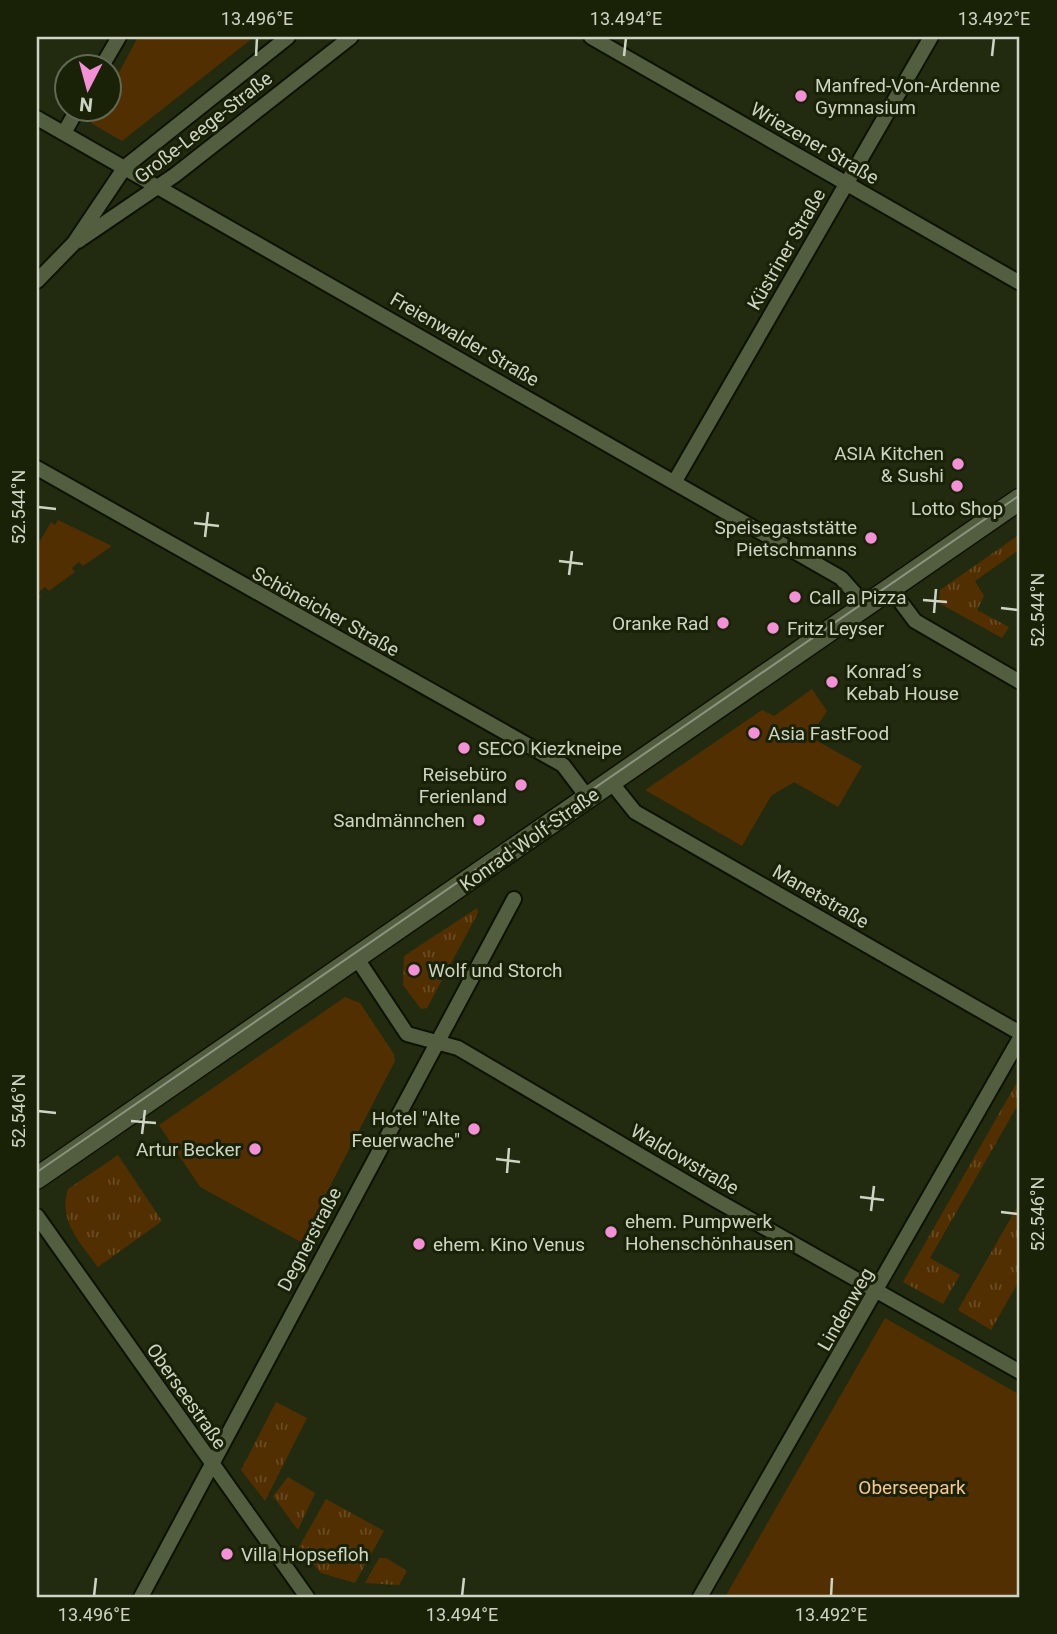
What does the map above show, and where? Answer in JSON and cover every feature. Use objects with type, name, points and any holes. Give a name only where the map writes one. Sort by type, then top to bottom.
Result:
[{"type":"main road","name":"Konrad-Wolf-Straße","points":[[37,1178],[1020,499]]},
{"type":"street","name":"Große-Leege-Straße","points":[[37,281],[74,243],[125,167],[288,37]]},
{"type":"street","name":"Große-Leege-Straße","points":[[74,243],[158,186],[351,37]]},
{"type":"street","name":"Wriezener Straße","points":[[591,37],[1020,283]]},
{"type":"street","name":"Küstriner Straße","points":[[675,481],[931,37]]},
{"type":"street","name":"Freienwalder Straße","points":[[37,118],[841,578],[866,606]]},
{"type":"street","points":[[64,133],[70,122]]},
{"type":"street","name":"Schöneicher Straße","points":[[37,468],[563,765],[588,798]]},
{"type":"street","points":[[891,589],[915,621],[1020,682]]},
{"type":"street","name":"Manetstraße","points":[[611,782],[635,812],[1020,1033]]},
{"type":"street","name":"Degnerstraße","points":[[141,1597],[514,899]]},
{"type":"street","name":"Waldowstraße","points":[[356,957],[407,1034],[458,1048],[716,1200],[1020,1372]]},
{"type":"street","name":"Lindenweg","points":[[700,1597],[878,1291],[1020,1038]]},
{"type":"street","name":"Oberseestraße","points":[[37,1216],[307,1597]]},
{"type":"green space","points":[[138,37],[254,37],[122,141],[91,123],[122,122],[122,67]]},
{"type":"green space","points":[[58,520],[112,546],[83,566],[79,562],[72,568],[75,572],[49,591],[45,587],[38,593],[41,597],[37,601],[37,540],[40,541],[51,522],[55,525]]},
{"type":"green space","points":[[1020,534],[1020,549],[975,581],[984,596],[977,610],[1009,627],[1002,638],[939,603],[940,590]]},
{"type":"green space","points":[[812,689],[827,711],[810,737],[862,766],[838,807],[794,782],[771,796],[742,846],[645,790],[762,710],[774,716]]},
{"type":"green space","points":[[477,908],[478,913],[427,1008],[421,1009],[403,985],[404,956]]},
{"type":"green space","points":[[345,997],[360,1003],[394,1054],[395,1061],[301,1242],[200,1187],[159,1125]]},
{"type":"green space","points":[[1020,1077],[1020,1101],[930,1258],[960,1275],[943,1304],[903,1282]]},
{"type":"green space","points":[[118,1155],[162,1221],[98,1267],[72,1231],[68,1221],[68,1189]]},
{"type":"green space","points":[[1020,1202],[1020,1279],[991,1330],[958,1310]]},
{"type":"green space","name":"Oberseepark","points":[[885,1318],[1020,1395],[1020,1597],[725,1597]]},
{"type":"green space","points":[[276,1402],[307,1418],[265,1501],[241,1470]]},
{"type":"green space","points":[[288,1477],[315,1493],[298,1530],[273,1496]]},
{"type":"green space","points":[[326,1499],[384,1531],[355,1583],[321,1573],[299,1547]]},
{"type":"green space","points":[[379,1558],[386,1558],[407,1571],[399,1585],[365,1583]]},
{"type":"tram line","points":[[37,1172],[1020,495]]},
{"type":"place","name":"Manfred-Von-Ardenne Gymnasium","points":[[801,96]]},
{"type":"place","name":"ASIA Kitchen & Sushi","points":[[958,464]]},
{"type":"place","name":"Lotto Shop","points":[[957,486]]},
{"type":"place","name":"Speisegaststätte Pietschmanns","points":[[871,538]]},
{"type":"place","name":"Call a Pizza","points":[[795,597]]},
{"type":"place","name":"Oranke Rad","points":[[723,623]]},
{"type":"place","name":"Fritz Leyser","points":[[773,628]]},
{"type":"place","name":"Konrad´s Kebab House","points":[[832,682]]},
{"type":"place","name":"Asia FastFood","points":[[754,733]]},
{"type":"place","name":"SECO Kiezkneipe","points":[[464,748]]},
{"type":"place","name":"Reisebüro Ferienland","points":[[521,785]]},
{"type":"place","name":"Sandmännchen","points":[[479,820]]},
{"type":"place","name":"Wolf und Storch","points":[[414,970]]},
{"type":"place","name":"Hotel \"Alte Feuerwache\"","points":[[474,1129]]},
{"type":"place","name":"Artur Becker","points":[[255,1149]]},
{"type":"place","name":"ehem. Pumpwerk Hohenschönhausen","points":[[611,1232]]},
{"type":"place","name":"ehem. Kino Venus","points":[[419,1244]]},
{"type":"place","name":"Villa Hopsefloh","points":[[227,1554]]}]
